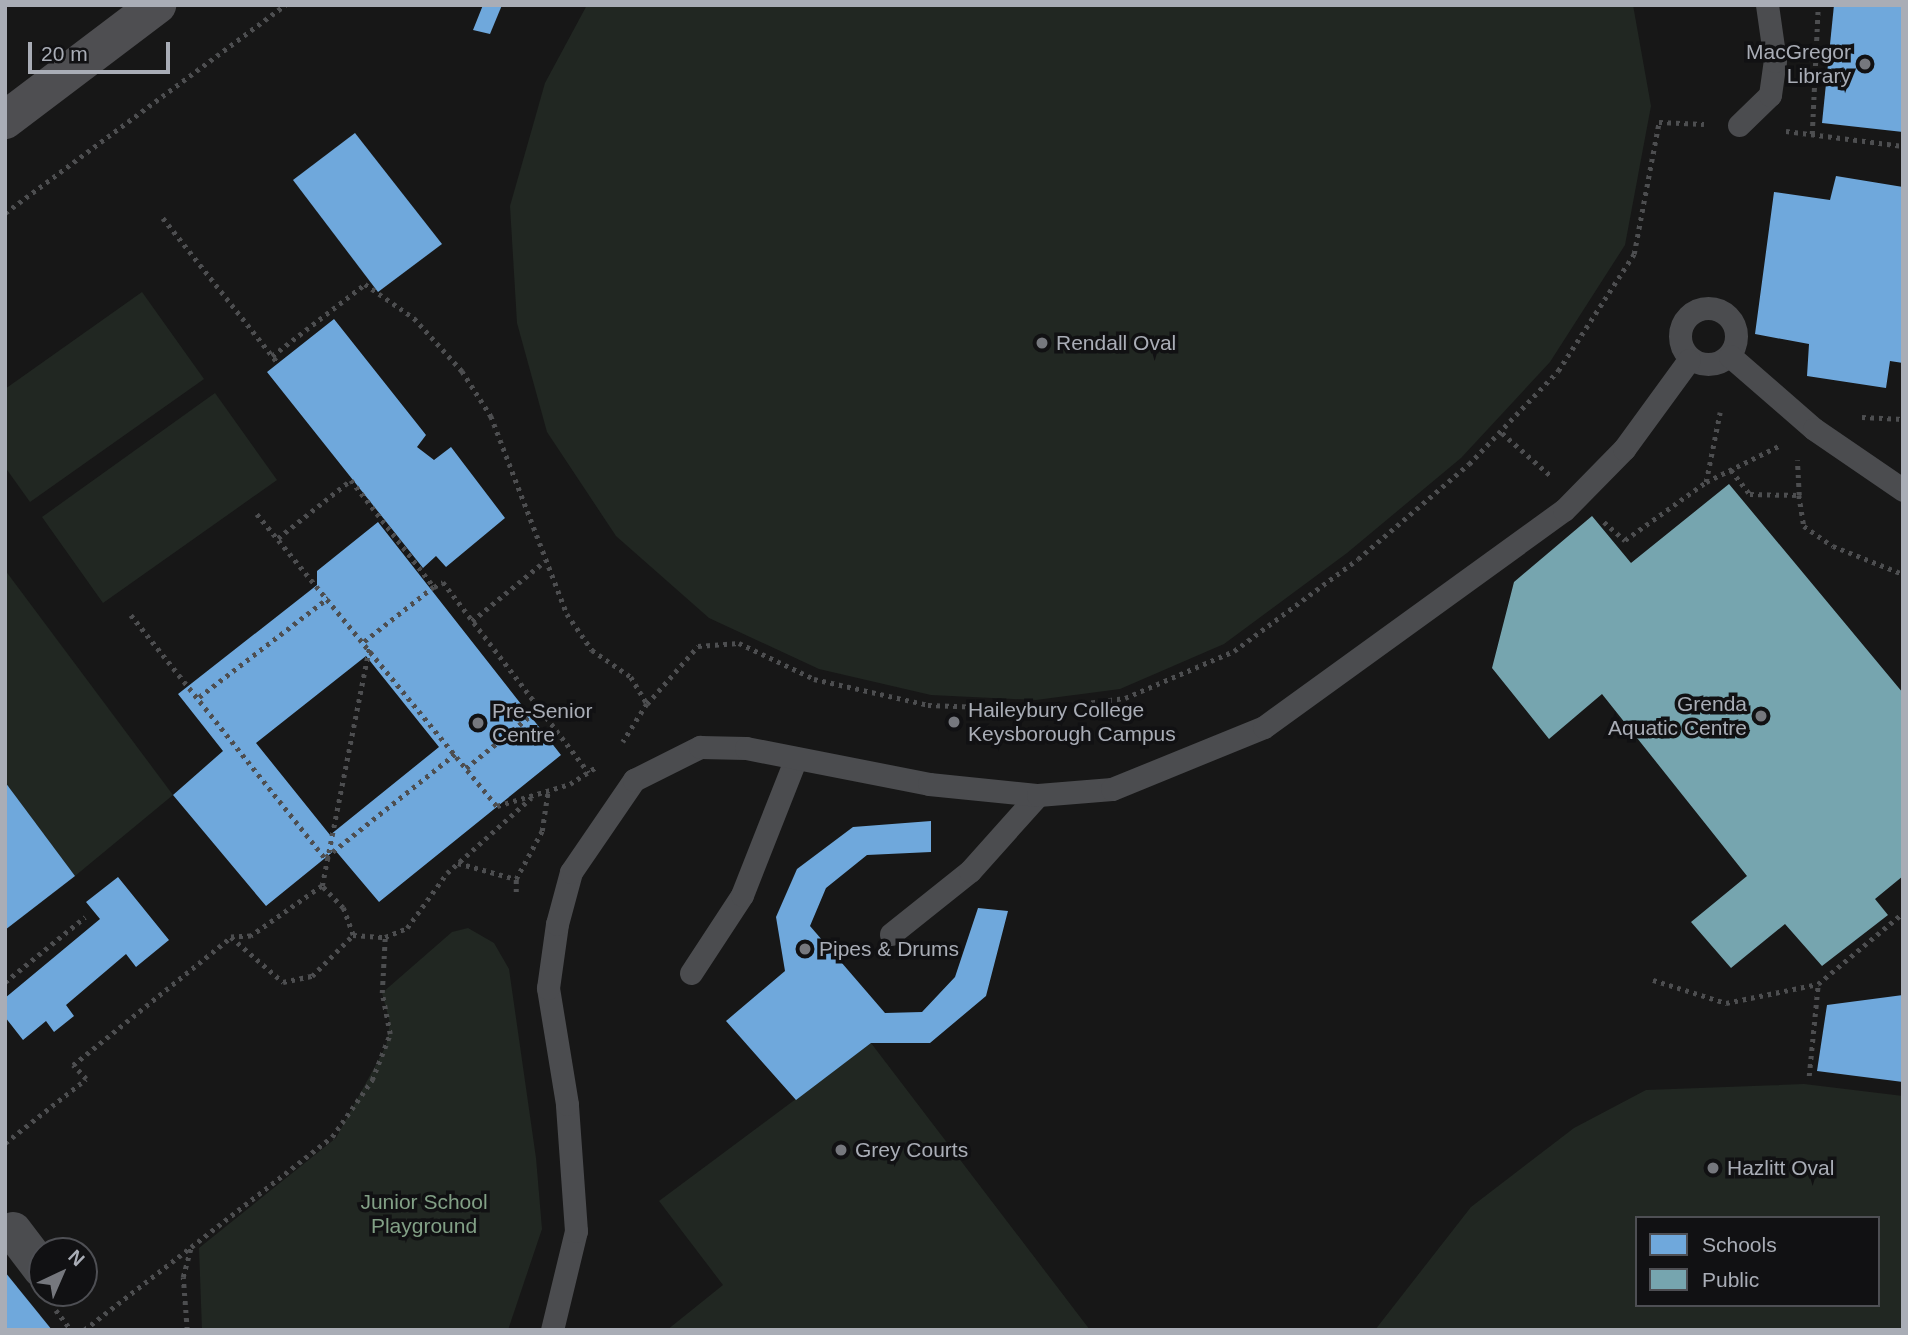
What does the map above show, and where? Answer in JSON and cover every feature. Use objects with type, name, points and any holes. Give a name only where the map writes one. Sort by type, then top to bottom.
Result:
[{"type":"highway","points":[[5,120],[157,5]]},
{"type":"street","points":[[12,1231],[28,1251]]},
{"type":"lane","points":[[1739,125],[1770,95],[1775,61],[1766,5]]},
{"type":"lane","points":[[1715,307],[1730,316],[1736,330],[1730,356],[1709,365],[1689,360],[1679,340],[1684,320],[1698,308],[1715,307]]},
{"type":"lane","points":[[1730,356],[1814,429],[1903,490]]},
{"type":"lane","points":[[552,1330],[576,1231],[567,1104],[548,988],[571,872],[606,813],[634,780],[700,747],[796,758],[929,784],[1038,795],[1112,789],[1264,727],[1564,510],[1623,449],[1689,360]]},
{"type":"lane","points":[[691,973],[742,895],[796,758]]},
{"type":"lane","points":[[891,934],[970,871],[1038,795]]},
{"type":"path","points":[[5,213],[285,5]]},
{"type":"path","points":[[1812,134],[1818,5]]},
{"type":"path","points":[[617,748],[633,733],[646,704],[698,646],[740,643],[814,679],[928,705],[1041,709],[1125,698],[1234,651],[1358,559],[1502,433],[1558,371],[1633,254],[1659,122],[1739,125],[1903,146]]},
{"type":"path","points":[[163,218],[278,363]]},
{"type":"path","points":[[272,356],[365,284],[414,318],[463,371],[491,416],[567,614],[592,650],[631,677],[646,704]]},
{"type":"path","points":[[1706,482],[1720,412]]},
{"type":"path","points":[[1502,433],[1556,480]]},
{"type":"path","points":[[1600,519],[1625,540],[1706,482],[1790,441]]},
{"type":"path","points":[[1800,445],[1799,495],[1804,526],[1833,546],[1903,575]]},
{"type":"path","points":[[1731,470],[1750,494],[1799,495]]},
{"type":"path","points":[[278,538],[351,480],[434,587]]},
{"type":"path","points":[[257,514],[497,806],[548,791],[589,773],[602,763]]},
{"type":"path","points":[[472,621],[545,561]]},
{"type":"path","points":[[364,643],[443,582],[589,773]]},
{"type":"path","points":[[199,697],[328,598]]},
{"type":"path","points":[[131,615],[326,858]]},
{"type":"path","points":[[5,1143],[86,1079],[73,1065],[231,937],[251,936],[322,886],[369,648]]},
{"type":"path","points":[[466,768],[540,708]]},
{"type":"path","points":[[326,858],[455,754]]},
{"type":"path","points":[[516,892],[516,879],[542,831],[548,791]]},
{"type":"path","points":[[231,937],[283,982],[312,976],[354,935],[386,937],[407,928],[424,897],[534,795]]},
{"type":"path","points":[[458,863],[516,879]]},
{"type":"path","points":[[322,886],[344,908],[354,935]]},
{"type":"path","points":[[1653,980],[1726,1003],[1818,984],[1903,913]]},
{"type":"path","points":[[5,982],[85,917]]},
{"type":"path","points":[[84,1330],[332,1137],[358,1104],[390,1034],[382,993],[386,937]]},
{"type":"path","points":[[1809,1076],[1818,984]]},
{"type":"path","points":[[187,1330],[183,1277],[191,1247]]},
{"type":"green space","name":"Rendall Oval","points":[[587,5],[1633,5],[1651,106],[1625,245],[1550,362],[1461,458],[1347,553],[1224,644],[1120,689],[1036,700],[931,695],[819,669],[709,618],[616,536],[547,432],[517,323],[510,206],[545,83]]},
{"type":"green space","points":[[142,292],[204,379],[30,502],[5,467],[5,389]]},
{"type":"green space","points":[[215,393],[277,480],[103,603],[42,517]]},
{"type":"green space","points":[[5,570],[173,795],[75,876],[5,782]]},
{"type":"green space","name":"Junior School Playground","points":[[468,928],[494,943],[509,969],[536,1158],[542,1229],[508,1330],[202,1330],[199,1248],[336,1138],[386,1046],[390,1023],[382,993],[452,932]]},
{"type":"green space","name":"Grey Courts","points":[[871,1043],[1090,1330],[667,1330],[723,1285],[659,1201]]},
{"type":"green space","name":"Hazlitt Oval","points":[[1804,1084],[1903,1096],[1903,1330],[1375,1330],[1471,1207],[1574,1128],[1646,1090]]},
{"type":"building: Schools","points":[[483,5],[502,5],[490,34],[473,30]]},
{"type":"building: Schools","name":"MacGregor Library","points":[[1834,5],[1903,5],[1903,132],[1822,123]]},
{"type":"building: Schools","points":[[355,133],[442,244],[378,292],[293,180]]},
{"type":"building: Schools","points":[[1836,176],[1903,187],[1903,363],[1890,361],[1886,388],[1807,376],[1809,344],[1755,334],[1774,192],[1830,200]]},
{"type":"building: Schools","points":[[334,319],[426,435],[417,447],[434,460],[451,447],[505,518],[446,567],[436,556],[423,568],[267,372]]},
{"type":"building: Schools","name":"Pre-Senior Centre","points":[[378,522],[561,755],[379,902],[335,850],[266,906],[173,795],[223,751],[178,694],[317,585],[317,571]],"holes":[[[366,656],[439,747],[330,835],[256,743]]]},
{"type":"building: Schools","points":[[5,782],[75,876],[5,930]]},
{"type":"building: Schools","name":"Pipes & Drums","points":[[931,821],[931,852],[867,855],[826,888],[810,926],[885,1013],[922,1012],[955,977],[978,908],[1008,911],[986,996],[930,1043],[871,1043],[796,1100],[726,1021],[785,971],[776,917],[797,869],[853,827]]},
{"type":"building: Schools","points":[[118,877],[169,940],[136,967],[126,954],[66,1005],[74,1016],[54,1032],[46,1021],[23,1040],[5,1017],[5,998],[100,919],[86,902]]},
{"type":"building: Schools","points":[[1903,995],[1903,1082],[1817,1071],[1827,1005]]},
{"type":"building: Schools","points":[[5,1272],[28,1300],[28,1307],[33,1307],[52,1330],[5,1330]]},
{"type":"building: Public","name":"Grenda Aquatic Centre","points":[[1729,484],[1903,693],[1903,876],[1875,899],[1888,915],[1822,966],[1785,924],[1731,968],[1691,922],[1747,876],[1602,694],[1549,739],[1492,668],[1514,582],[1592,516],[1631,563]]},
{"type":"place","name":"MacGregor Library","points":[[1865,64]]},
{"type":"place","name":"Rendall Oval","points":[[1042,343]]},
{"type":"place","name":"Grenda Aquatic Centre","points":[[1761,716]]},
{"type":"place","name":"Haileybury College Keysborough Campus","points":[[954,722]]},
{"type":"place","name":"Pre-Senior Centre","points":[[478,723]]},
{"type":"place","name":"Pipes & Drums","points":[[805,949]]},
{"type":"place","name":"Grey Courts","points":[[841,1150]]},
{"type":"place","name":"Hazlitt Oval","points":[[1713,1168]]}]
